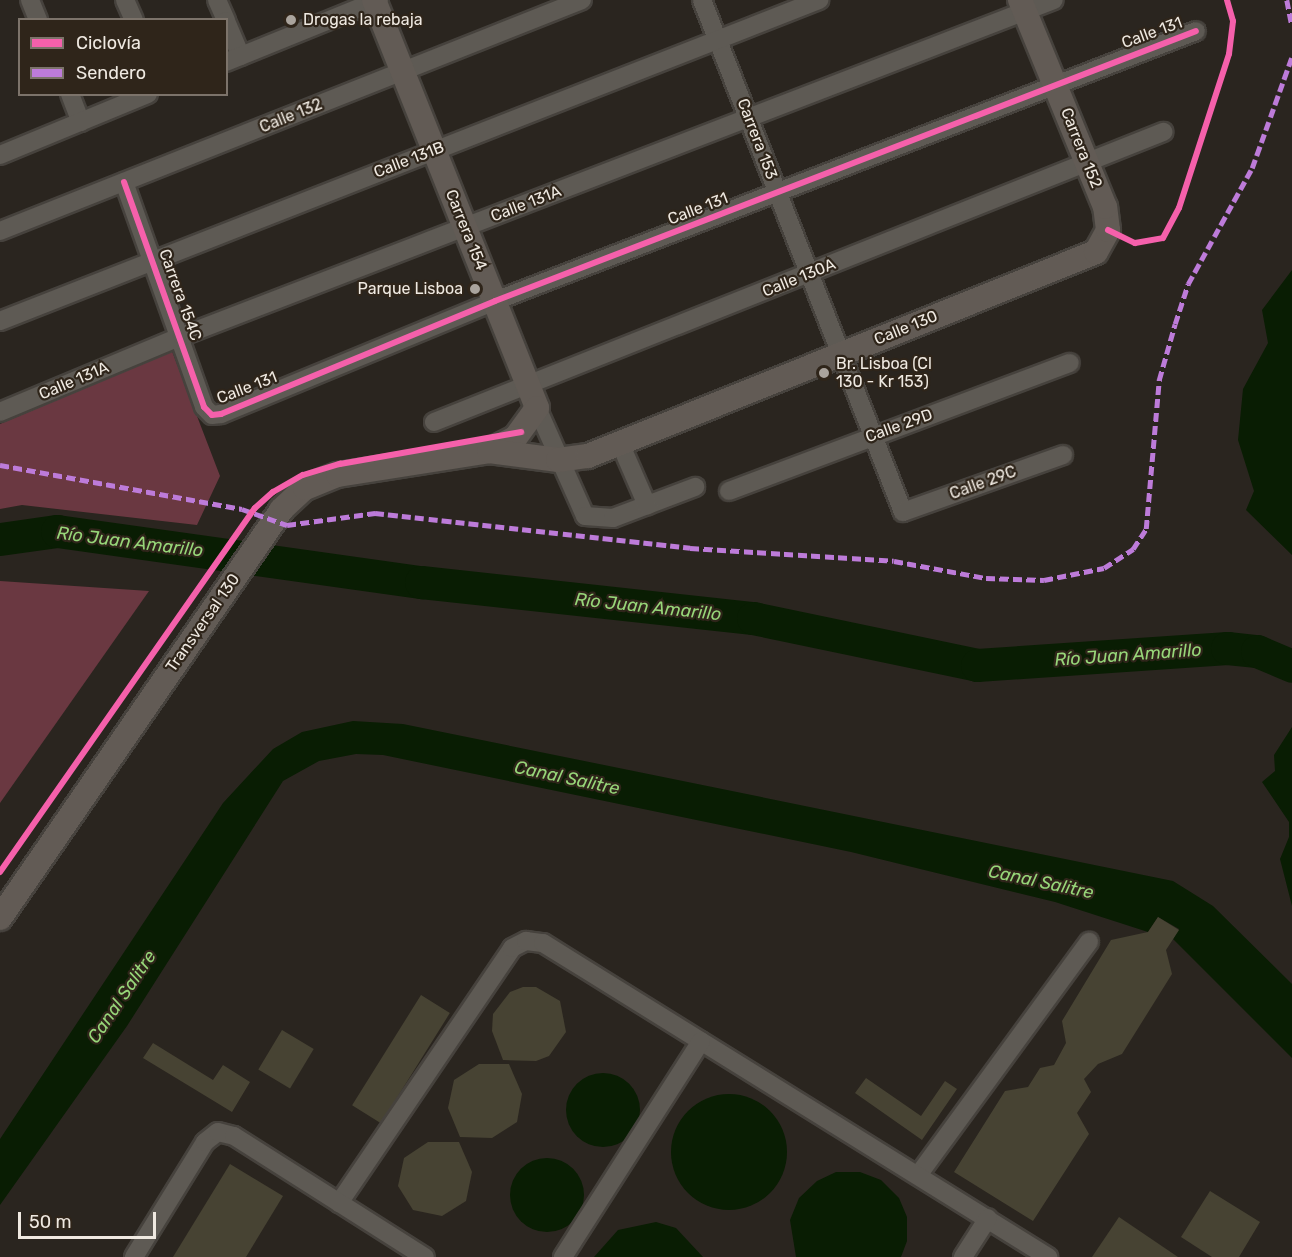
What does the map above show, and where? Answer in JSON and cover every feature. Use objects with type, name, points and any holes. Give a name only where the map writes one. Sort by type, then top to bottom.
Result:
[{"type":"main road","name":"Carrera 154","points":[[376,1],[533,398]]},
{"type":"main road","name":"Carrera 152","points":[[1023,6],[1105,207],[1108,230]]},
{"type":"main road","name":"Calle 130","points":[[558,460],[579,458],[620,443],[1085,257],[1104,242],[1108,230]]},
{"type":"main road","name":"Transversal 130","points":[[489,451],[515,438],[533,398]]},
{"type":"main road","name":"Transversal 130","points":[[0,918],[281,510],[305,488],[338,475],[489,451],[558,460]]},
{"type":"street","points":[[30,0],[37,18]]},
{"type":"street","points":[[125,0],[133,18]]},
{"type":"street","points":[[218,0],[225,18]]},
{"type":"street","name":"Calle 132","points":[[0,231],[582,0]]},
{"type":"street","name":"Carrera 153","points":[[702,0],[904,513]]},
{"type":"street","name":"Calle 131B","points":[[0,321],[819,0]]},
{"type":"street","name":"Calle 131A","points":[[0,412],[182,336],[749,120],[1023,6],[1054,0]]},
{"type":"street","points":[[228,30],[234,59],[376,1]]},
{"type":"street","name":"Calle 131","points":[[212,415],[495,302],[1196,32]]},
{"type":"street","points":[[71,96],[81,122]]},
{"type":"street","points":[[1,151],[81,122],[143,96]]},
{"type":"street","name":"Calle 130A","points":[[434,422],[533,398],[810,274],[1163,132]]},
{"type":"street","name":"Carrera 154C","points":[[124,182],[182,336],[204,407],[212,415]]},
{"type":"street","name":"Calle 29D","points":[[729,490],[1070,363]]},
{"type":"street","name":"Carrera 154","points":[[533,398],[558,460],[585,516],[613,518],[647,505]]},
{"type":"street","points":[[620,443],[647,505],[695,487]]},
{"type":"street","name":"Calle 29C","points":[[904,513],[1063,455]]},
{"type":"street","points":[[339,1203],[512,948],[526,941],[543,943],[919,1174],[1048,1257]]},
{"type":"street","points":[[919,1174],[1089,942]]},
{"type":"street","points":[[563,1257],[701,1041]]},
{"type":"street","points":[[134,1257],[205,1142],[218,1132],[234,1136],[425,1257]]},
{"type":"street","points":[[963,1257],[988,1218]]},
{"type":"shaded area","points":[[172,351],[220,476],[197,525],[22,505],[0,509],[0,424]]},
{"type":"shaded area","points":[[0,581],[149,591],[0,803]]},
{"type":"water","points":[[1292,270],[1292,555],[1246,510],[1254,491],[1238,440],[1243,389],[1268,343],[1262,310]]},
{"type":"water","name":"Canal Salitre","points":[[353,721],[403,724],[1173,881],[1213,906],[1292,984],[1292,1058],[1173,939],[1179,929],[1158,917],[1148,932],[1055,902],[851,852],[383,755],[356,754],[319,761],[283,781],[127,1026],[0,1205],[0,1139],[223,803],[273,749],[302,732]]},
{"type":"water","points":[[1292,727],[1292,906],[1280,859],[1289,837],[1289,822],[1262,782],[1275,771],[1274,755]]},
{"type":"water","points":[[603,1073],[624,1079],[634,1089],[640,1110],[634,1131],[624,1141],[603,1147],[582,1141],[572,1131],[566,1110],[572,1089],[582,1079]]},
{"type":"water","points":[[729,1094],[751,1098],[770,1111],[783,1130],[787,1152],[783,1174],[770,1193],[751,1206],[729,1210],[707,1206],[688,1193],[675,1174],[671,1152],[675,1130],[688,1111],[707,1098]]},
{"type":"water","points":[[540,1158],[554,1158],[568,1164],[578,1174],[584,1188],[584,1202],[578,1216],[568,1226],[554,1232],[540,1232],[526,1226],[516,1216],[510,1202],[510,1188],[516,1174],[526,1164]]},
{"type":"water","points":[[836,1172],[860,1172],[881,1180],[899,1198],[907,1217],[907,1241],[901,1257],[796,1257],[790,1220],[799,1198],[817,1181]]},
{"type":"water","points":[[656,1222],[676,1228],[703,1257],[594,1257],[618,1230]]},
{"type":"building","points":[[1158,917],[1179,930],[1166,950],[1172,974],[1122,1054],[1098,1064],[1084,1079],[1091,1092],[1077,1113],[1089,1134],[1033,1221],[954,1172],[1005,1091],[1028,1087],[1040,1068],[1054,1065],[1066,1043],[1062,1021],[1111,940],[1148,932]]},
{"type":"building","points":[[523,987],[536,987],[560,1001],[566,1032],[549,1056],[536,1061],[503,1060],[492,1031],[493,1014],[510,992]]},
{"type":"building","points":[[421,995],[450,1013],[381,1123],[352,1105]]},
{"type":"building","points":[[282,1030],[314,1049],[290,1088],[258,1069]]},
{"type":"building","points":[[153,1043],[213,1080],[223,1065],[250,1082],[232,1112],[143,1058]]},
{"type":"building","points":[[479,1064],[509,1064],[522,1094],[517,1122],[492,1138],[460,1137],[448,1108],[454,1080]]},
{"type":"building","points":[[866,1078],[921,1116],[945,1081],[957,1089],[922,1140],[855,1093]]},
{"type":"building","points":[[428,1142],[459,1142],[472,1172],[466,1201],[442,1216],[413,1210],[398,1186],[404,1158]]},
{"type":"building","points":[[230,1164],[283,1196],[246,1257],[173,1257]]},
{"type":"building","points":[[1210,1191],[1260,1222],[1239,1257],[1212,1257],[1181,1237]]},
{"type":"building","points":[[1119,1217],[1178,1257],[1092,1257]]},
{"type":"waterway","name":"Río Juan Amarillo","points":[[0,539],[57,531],[421,582],[753,618],[977,665],[1227,648],[1257,651],[1292,666]]},
{"type":"marked path","points":[[1287,0],[1292,26]]},
{"type":"marked path","points":[[0,465],[242,509],[287,525],[375,513],[690,548],[894,561],[986,578],[1044,580],[1104,568],[1133,549],[1146,529],[1159,380],[1175,324],[1188,284],[1252,168],[1292,56]]},
{"type":"cycle path","points":[[1108,230],[1135,243],[1163,238],[1179,208],[1229,54],[1233,21],[1227,0]]},
{"type":"cycle path","points":[[124,182],[204,407],[212,415],[221,414],[495,301],[1196,31]]},
{"type":"cycle path","points":[[0,872],[255,508],[273,492],[303,475],[340,464],[521,432]]},
{"type":"place","name":"Drogas la rebaja","points":[[291,20]]},
{"type":"place","name":"Parque Lisboa","points":[[475,289]]},
{"type":"place","name":"Br. Lisboa (Cl 130 - Kr 153)","points":[[824,373]]}]
